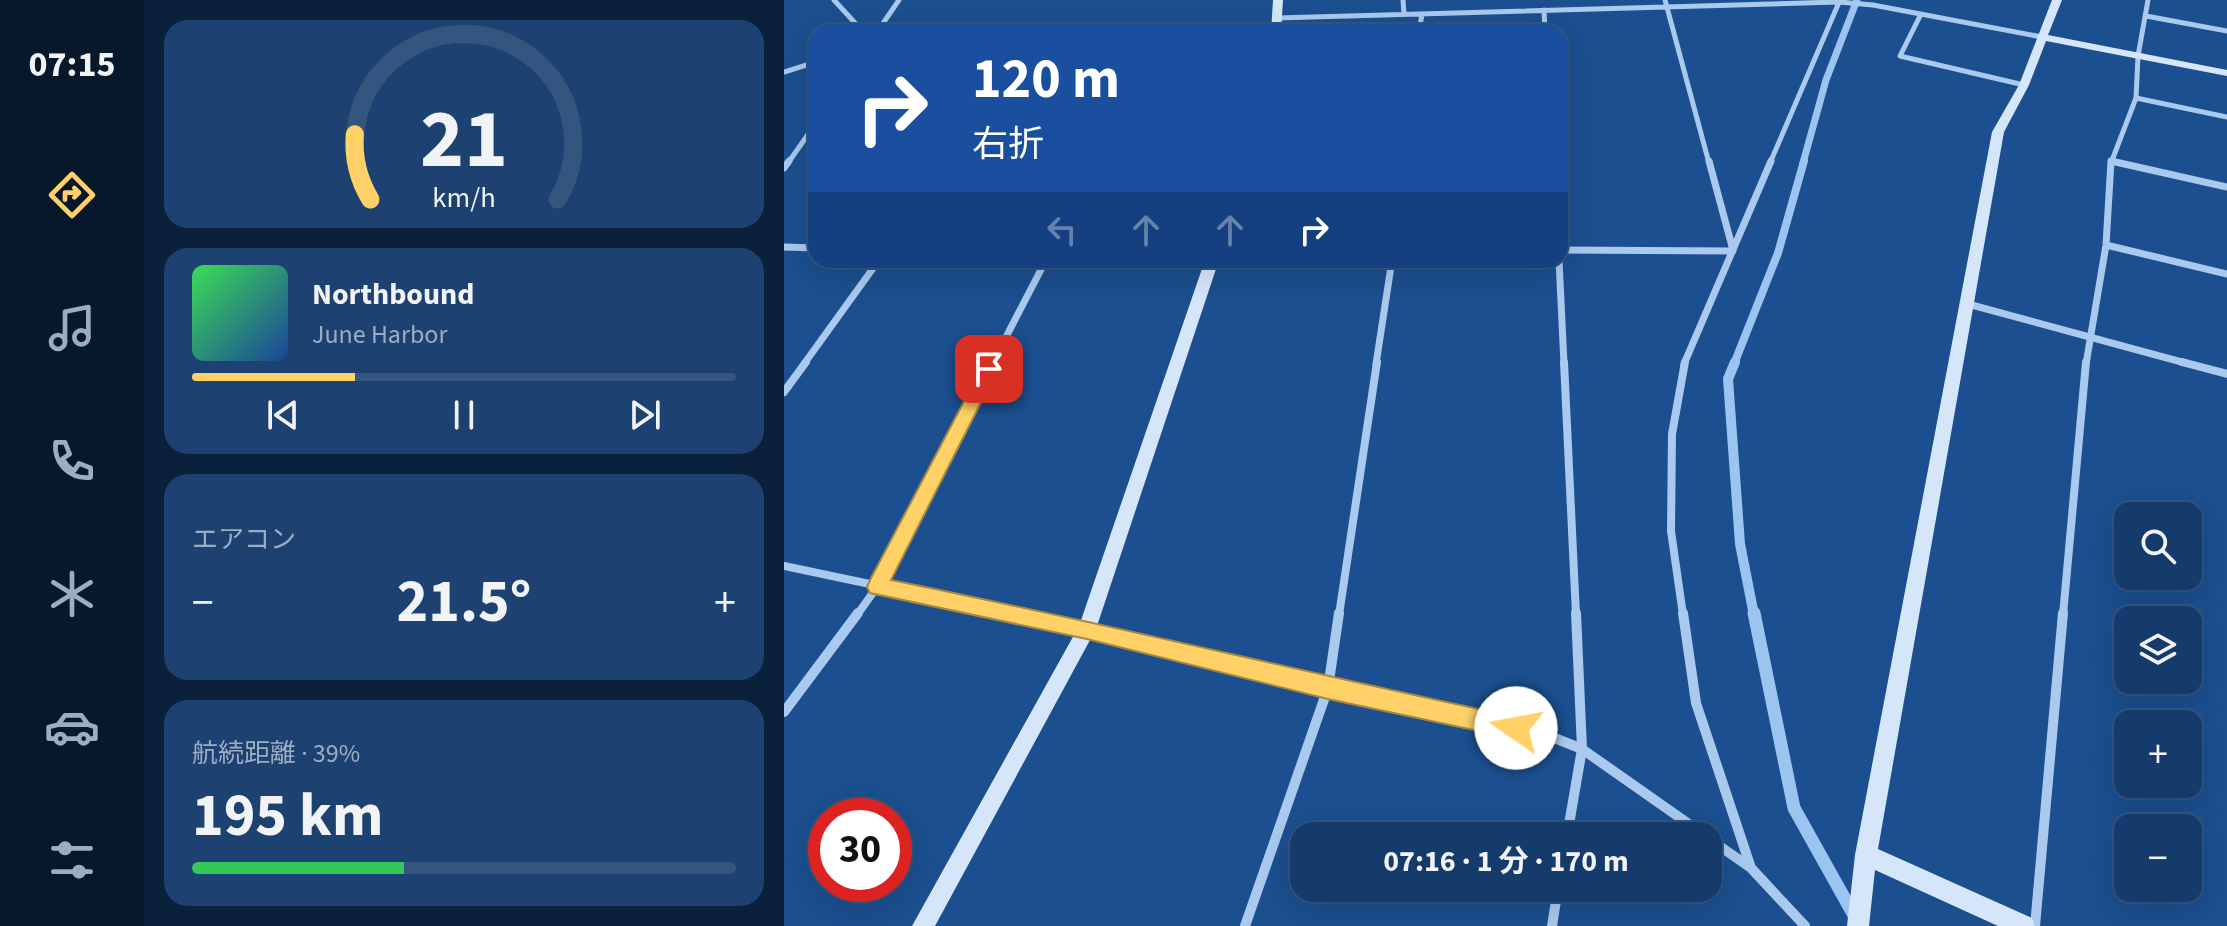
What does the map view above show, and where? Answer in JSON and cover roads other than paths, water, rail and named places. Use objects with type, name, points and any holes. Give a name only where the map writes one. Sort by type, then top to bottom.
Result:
[{"type":"street","points":[[834,0],[856,24]]},
{"type":"street","points":[[883,24],[899,0]]},
{"type":"street","points":[[1277,24],[1278,0]]},
{"type":"street","points":[[1403,0],[1404,14]]},
{"type":"street","points":[[1521,0],[1523,11]]},
{"type":"street","points":[[1858,926],[1866,855],[1998,132],[2024,85],[2057,0]]},
{"type":"street","points":[[2035,926],[2088,336],[2106,245],[2111,161],[2136,98],[2138,56],[2148,0]]},
{"type":"street","points":[[1277,18],[1523,11],[1666,3],[1840,1],[1874,3],[2227,73]]},
{"type":"street","points":[[1751,868],[1696,703],[1671,531],[1672,434],[1681,371],[1840,1]]},
{"type":"street","points":[[1666,3],[1733,251]]},
{"type":"street","points":[[1544,10],[1545,24]]},
{"type":"street","points":[[1420,24],[1422,14]]},
{"type":"street","points":[[1921,14],[1900,56],[2024,85]]},
{"type":"street","points":[[2146,16],[2227,31]]},
{"type":"street","points":[[784,72],[808,64]]},
{"type":"street","points":[[2136,98],[2227,117]]},
{"type":"street","points":[[785,163],[808,133]]},
{"type":"street","points":[[2111,161],[2227,187]]},
{"type":"street","points":[[2106,245],[2227,274]]},
{"type":"street","points":[[784,247],[808,248]]},
{"type":"street","points":[[1568,250],[1733,251]]},
{"type":"street","points":[[784,392],[873,268]]},
{"type":"street","points":[[784,712],[877,587],[1042,268]]},
{"type":"street","points":[[923,926],[1087,629],[1209,268]]},
{"type":"street","points":[[1245,926],[1328,688],[1391,268]]},
{"type":"street","points":[[1559,268],[1582,749],[1569,822]]},
{"type":"street","points":[[1968,304],[2227,374]]},
{"type":"street","points":[[784,566],[1087,629],[1328,688],[1547,735],[1582,749],[1686,822]]},
{"type":"street","points":[[1722,848],[1751,868],[1805,926]]},
{"type":"street","points":[[1866,855],[2024,926]]},
{"type":"street","points":[[1552,926],[1556,902]]},
{"type":"waterway","points":[[1803,163],[1826,80],[1857,0]]},
{"type":"waterway","points":[[1734,364],[1778,253],[1804,161]]},
{"type":"waterway","points":[[1735,362],[1728,379],[1740,544],[1754,615]]},
{"type":"waterway","points":[[1754,613],[1794,808],[1860,926]]}]
